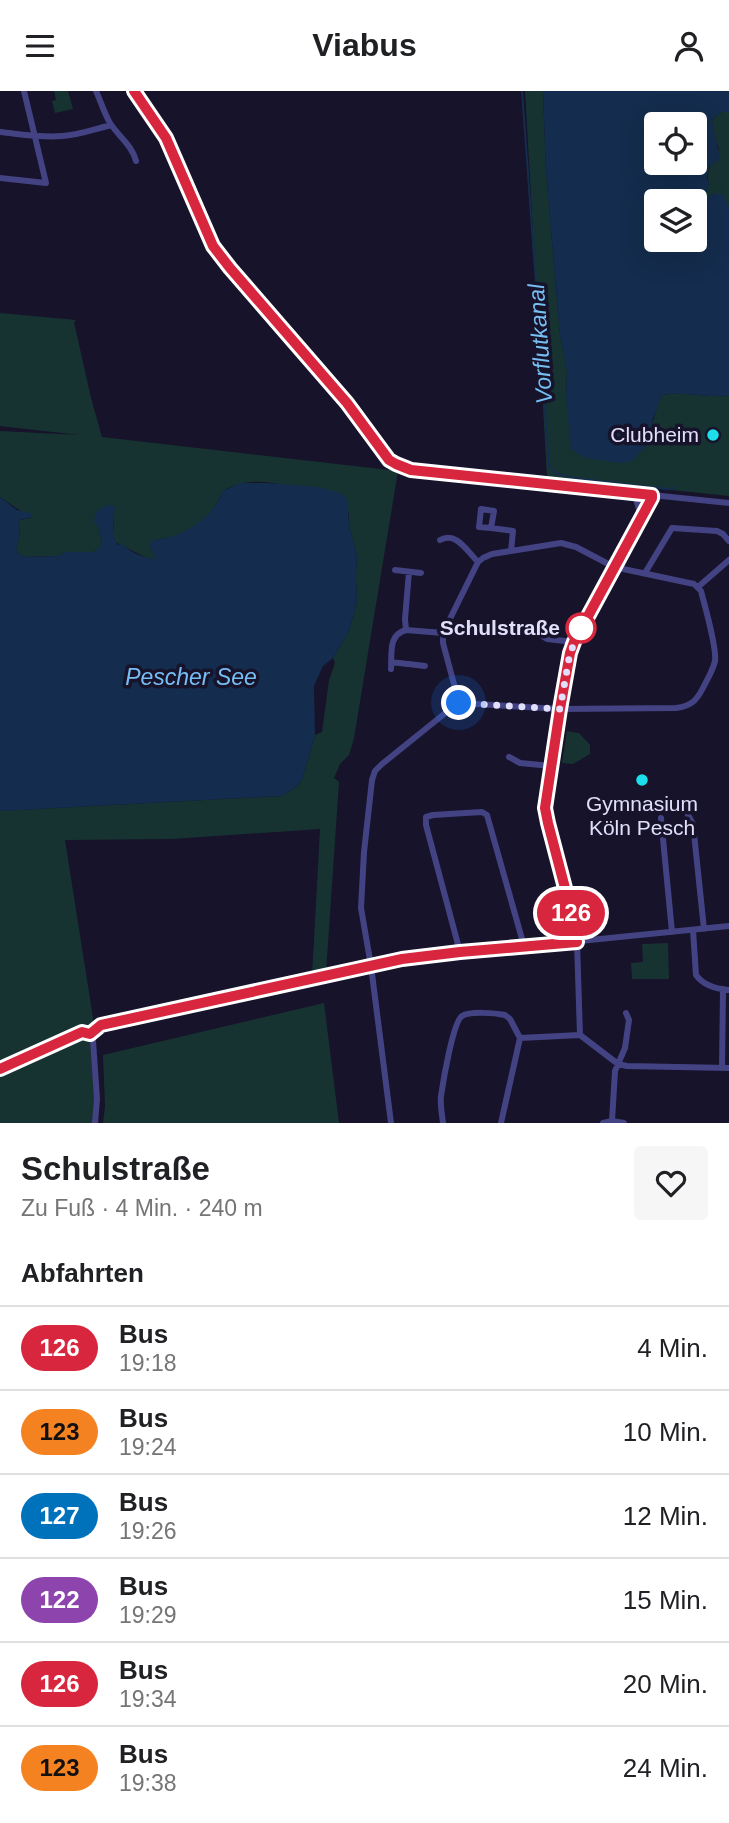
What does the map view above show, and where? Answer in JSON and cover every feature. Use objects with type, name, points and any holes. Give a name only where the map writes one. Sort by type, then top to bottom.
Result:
[{"type":"street","points":[[0,178],[46,183],[24,91]]},
{"type":"street","points":[[96,91],[111,125],[131,148],[136,161]]},
{"type":"street","points":[[134,91],[166,138],[213,246],[347,403],[389,460],[411,470],[729,503]]},
{"type":"street","points":[[0,132],[34,136],[69,135],[111,125]]},
{"type":"street","points":[[629,493],[636,499],[642,518]]},
{"type":"street","points":[[580,1035],[577,942],[546,813],[551,766],[574,642],[652,495]]},
{"type":"street","points":[[491,528],[513,531],[511,551]]},
{"type":"street","points":[[646,573],[672,528],[717,531],[729,541]]},
{"type":"street","points":[[440,540],[450,536],[455,538],[478,562]]},
{"type":"street","points":[[391,1123],[360,892],[375,771],[459,703],[560,709],[676,708],[689,705],[698,699],[715,659],[704,603],[698,587],[614,567],[567,543],[492,554],[483,558],[478,562],[443,633],[443,643],[459,703]]},
{"type":"street","points":[[698,587],[729,560]]},
{"type":"street","points":[[395,570],[421,573]]},
{"type":"street","points":[[407,630],[405,619],[409,572]]},
{"type":"street","points":[[425,666],[391,666],[394,638],[407,630],[443,633]]},
{"type":"street","points":[[537,633],[547,639],[574,642]]},
{"type":"street","points":[[509,757],[520,763],[551,766]]},
{"type":"street","points":[[460,952],[426,821],[426,817],[433,815],[485,813],[524,946]]},
{"type":"street","points":[[688,815],[693,824],[704,929]]},
{"type":"street","points":[[661,818],[672,932]]},
{"type":"street","points":[[90,1034],[101,1025],[419,956],[729,926]]},
{"type":"street","points":[[520,1038],[580,1035],[618,1063],[639,1067],[726,1068],[726,990],[705,983],[696,975],[693,930]]},
{"type":"street","points":[[612,1121],[615,1071],[625,1048],[629,1020],[626,1013]]},
{"type":"street","points":[[443,1123],[441,1096],[455,1025],[463,1015],[471,1014],[505,1015],[520,1038],[501,1123]]},
{"type":"street","points":[[0,1069],[82,1032],[90,1034]]},
{"type":"street","points":[[90,1034],[93,1041],[97,1099],[95,1123]]},
{"type":"street","points":[[603,1123],[624,1123]]},
{"type":"green space","points":[[54,91],[68,91],[73,109],[55,113],[52,101],[56,100]]},
{"type":"green space","points":[[525,91],[543,91],[546,172],[560,335],[567,370],[566,396],[606,460],[620,463],[651,429],[662,395],[729,396],[729,496],[547,477]]},
{"type":"green space","points":[[721,112],[729,112],[729,207],[722,194],[707,199],[709,170],[719,149],[712,120]]},
{"type":"green space","points":[[0,313],[76,320],[74,322],[102,437],[398,471],[354,738],[349,755],[340,764],[334,778],[339,782],[326,973],[312,976],[320,829],[171,839],[65,840],[94,1024],[0,1063],[0,811],[281,796],[296,787],[302,780],[315,735],[322,732],[329,680],[335,663],[333,658],[349,631],[357,601],[357,556],[349,526],[349,512],[303,492],[271,483],[255,482],[239,484],[223,491],[212,510],[187,531],[154,540],[150,547],[157,558],[149,559],[115,542],[113,517],[98,526],[102,543],[101,547],[93,552],[24,557],[19,554],[16,549],[20,520],[31,518],[0,497],[0,431],[79,435],[0,426]]},
{"type":"green space","points":[[567,731],[579,733],[590,745],[590,754],[573,764],[562,763]]},
{"type":"green space","points":[[668,943],[669,979],[632,979],[631,963],[643,962],[642,944]]},
{"type":"green space","points":[[324,1003],[339,1123],[103,1123],[103,1055]]},
{"type":"green space","points":[[83,1036],[90,1041],[95,1109],[93,1123],[0,1123],[0,1071]]},
{"type":"water","points":[[543,91],[729,91],[729,112],[721,112],[712,120],[719,160],[709,167],[707,190],[644,189],[644,252],[707,252],[707,197],[723,194],[729,207],[729,396],[662,395],[653,419],[650,442],[632,461],[620,463],[585,458],[571,449],[566,396],[567,370],[560,335],[546,172]]},
{"type":"water","name":"Pescher See","points":[[240,483],[318,487],[340,493],[348,503],[349,526],[357,556],[357,601],[349,631],[333,658],[323,666],[314,686],[315,735],[302,780],[281,796],[0,811],[0,497],[17,510],[31,513],[33,517],[20,520],[16,549],[24,557],[93,552],[102,543],[94,521],[96,514],[101,508],[110,505],[115,507],[114,532],[118,545],[122,543],[133,552],[156,558],[150,547],[152,541],[176,535],[196,525],[212,510],[223,491]]},
{"type":"waterway","name":"Vorflutkanal","points":[[522,91],[549,465],[557,474],[574,478],[675,488]]},
{"type":"bus line","name":"126","points":[[0,1069],[82,1032],[90,1034],[101,1025],[419,956],[577,942],[545,808],[560,709],[574,642],[652,498],[652,495],[411,470],[389,460],[347,403],[213,246],[166,138],[134,91]]},
{"type":"place","name":"Clubheim","points":[[713,435]]},
{"type":"place","name":"Schulstraße","points":[[581,628]]},
{"type":"place","name":"Gymnasium Köln Pesch","points":[[642,780]]},
{"type":"route","points":[[459,703],[560,709],[570,653],[581,628]]}]
